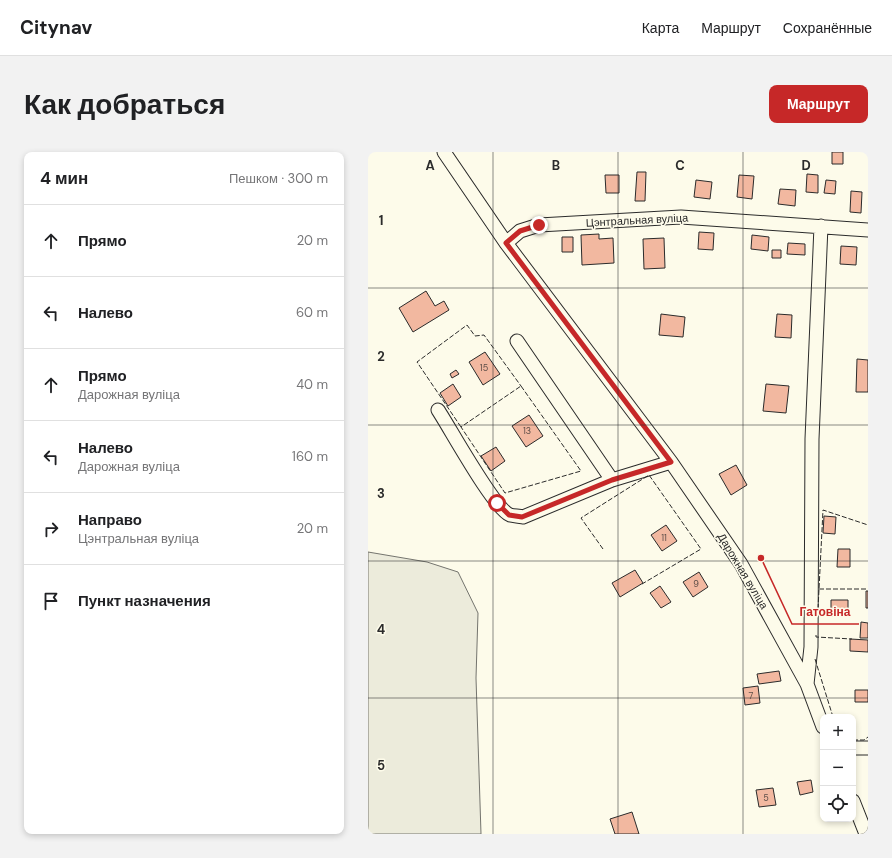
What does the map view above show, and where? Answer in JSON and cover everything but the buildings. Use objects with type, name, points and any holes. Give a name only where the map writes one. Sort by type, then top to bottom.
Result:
[{"type":"street","name":"Дарожная вуліца","points":[[444,152],[506,243],[671,462],[741,564],[807,684],[820,719]]},
{"type":"street","name":"Цэнтральная вуліца","points":[[506,243],[520,231],[539,225],[681,217],[868,230]]},
{"type":"street","name":"Дарожная вуліца","points":[[807,684],[811,646],[812,439],[821,226]]},
{"type":"street","points":[[517,341],[612,480]]},
{"type":"street","points":[[438,410],[483,484],[497,503],[509,515],[522,517],[612,480],[671,462]]},
{"type":"street","points":[[856,748],[868,748]]},
{"type":"street","points":[[856,809],[866,834]]},
{"type":"shaded area","points":[[368,552],[427,562],[458,572],[478,613],[476,678],[481,834],[368,834]]},
{"type":"fence","points":[[461,427],[417,362],[467,325],[475,336],[484,335],[521,386]]},
{"type":"fence","points":[[521,386],[581,471],[505,493],[461,427],[521,386]]},
{"type":"fence","points":[[603,549],[581,518],[649,475],[701,549],[642,584]]},
{"type":"fence","points":[[818,609],[823,510],[868,525]]},
{"type":"fence","points":[[819,589],[868,589]]},
{"type":"fence","points":[[816,635],[816,637],[852,639]]},
{"type":"fence","points":[[815,659],[832,714]]},
{"type":"fence","points":[[856,740],[864,740],[868,737]]},
{"type":"place","name":"Гатовіна","points":[[761,558]]},
{"type":"route","points":[[497,503],[509,515],[522,517],[612,480],[671,462],[506,243],[520,231],[539,225]]}]
